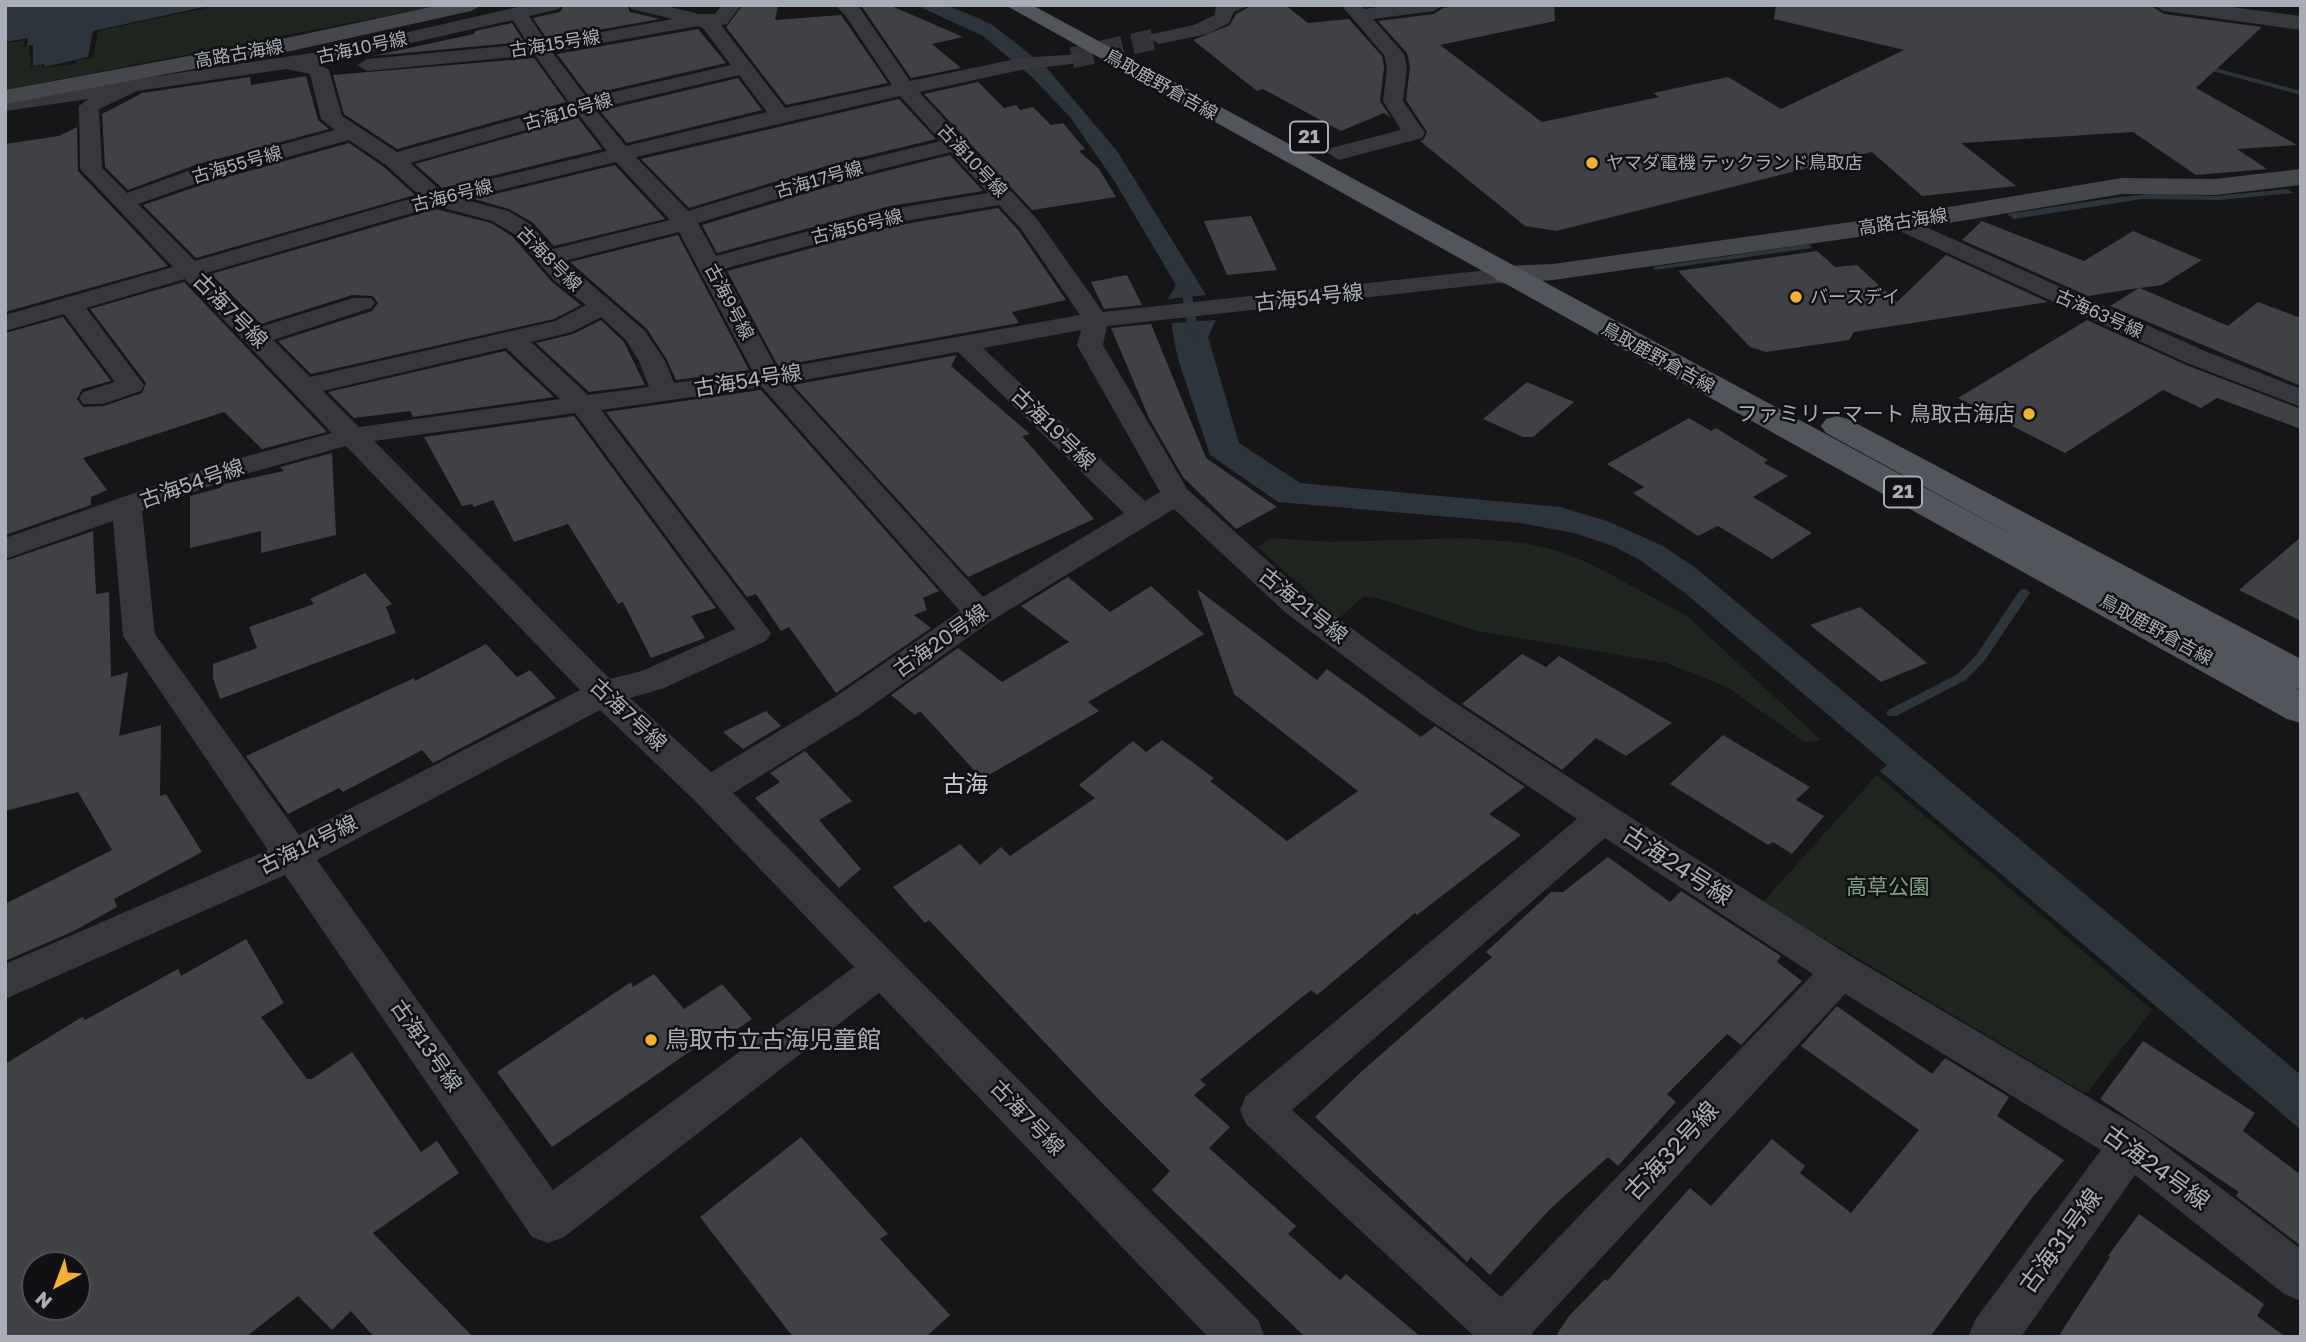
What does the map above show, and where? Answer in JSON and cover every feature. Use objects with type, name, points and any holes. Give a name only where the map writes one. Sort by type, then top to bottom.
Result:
[{"type":"main road","name":"高路古海線","points":[[5,97],[291,44],[471,5]]},
{"type":"main road","name":"鳥取鹿野倉吉線","points":[[1063,5],[1207,82]]},
{"type":"main road","name":"鳥取鹿野倉吉線","points":[[1017,6],[1512,263],[2301,709]]},
{"type":"main road","name":"21","points":[[1315,140],[1375,173]]},
{"type":"main road","name":"高路古海線","points":[[1512,263],[1553,272],[1901,223],[2122,186],[2216,187],[2301,177]]},
{"type":"main road","name":"鳥取鹿野倉吉線","points":[[1553,272],[2301,676]]},
{"type":"street","name":"古海10号線","points":[[5,105],[284,63],[518,9],[552,5]]},
{"type":"street","points":[[638,5],[710,24],[780,115]]},
{"type":"street","name":"古海15号線","points":[[284,63],[335,68],[539,49],[699,20],[720,20],[732,5]]},
{"type":"street","name":"古海10号線","points":[[844,5],[852,11],[905,89],[1030,224],[1096,320]]},
{"type":"street","points":[[1354,10],[1434,5]]},
{"type":"street","points":[[2176,6],[2301,23]]},
{"type":"street","points":[[1159,38],[1207,27],[1222,19],[1227,7]]},
{"type":"street","name":"古海9号線","points":[[518,9],[539,49],[621,153],[684,221],[769,378],[980,613]]},
{"type":"street","points":[[1339,153],[1414,133],[1394,101],[1397,67],[1394,54],[1354,10]]},
{"type":"street","name":"古海6号線","points":[[5,323],[436,199],[621,153],[780,115],[1021,64],[1072,58]]},
{"type":"street","name":"古海8号線","points":[[284,63],[319,70],[332,119],[394,160],[436,199],[500,216],[522,229],[563,275],[623,322],[636,336],[652,360],[665,394]]},
{"type":"street","name":"古海16号線","points":[[394,160],[564,114],[584,106],[743,68]]},
{"type":"street","name":"古海7号線","points":[[129,88],[89,106],[91,169],[603,693],[708,791],[1241,1337]]},
{"type":"street","name":"古海55号線","points":[[123,202],[204,173],[353,132]]},
{"type":"street","name":"古海17号線","points":[[548,258],[684,221],[842,172],[957,144]]},
{"type":"street","name":"古海56号線","points":[[710,265],[891,216],[1006,197]]},
{"type":"street","name":"古海63号線","points":[[1901,223],[2196,357],[2301,399]]},
{"type":"street","name":"古海54号線","points":[[5,549],[225,471],[352,436],[584,406],[769,378],[1096,320],[1512,263]]},
{"type":"street","points":[[256,337],[362,303]]},
{"type":"street","points":[[70,304],[131,385],[93,398]]},
{"type":"street","points":[[304,387],[563,327],[601,307]]},
{"type":"street","name":"古海21号線","points":[[1096,320],[1090,345],[1176,495],[1297,605],[1436,707],[1603,818]]},
{"type":"street","points":[[512,339],[584,406],[755,632],[652,680],[603,693]]},
{"type":"street","name":"古海19号線","points":[[964,344],[1143,515]]},
{"type":"street","name":"古海20号線","points":[[708,791],[847,706],[980,613],[1176,495]]},
{"type":"street","name":"古海13号線","points":[[127,506],[139,636],[548,1221],[881,969]]},
{"type":"street","name":"古海14号線","points":[[5,982],[294,855],[603,693]]},
{"type":"street","name":"古海24号線","points":[[1506,1334],[1261,1110],[1603,818],[1841,971],[2131,1145],[2301,1278]]},
{"type":"street","name":"古海32号線","points":[[1506,1334],[1841,971]]},
{"type":"street","name":"古海31号線","points":[[1992,1337],[2131,1145]]},
{"type":"green space","points":[[220,5],[441,5],[5,90],[5,43],[25,40],[23,47],[29,46],[31,67],[75,64],[78,60],[93,58],[98,31]]},
{"type":"green space","points":[[1270,538],[1330,542],[1465,538],[1524,543],[1555,550],[1591,564],[1687,616],[1821,740],[1805,742],[1727,687],[1666,663],[1477,631],[1374,597],[1364,596],[1338,619],[1258,547]]},
{"type":"green space","name":"高草公園","points":[[1877,775],[2152,1010],[2086,1094],[1763,902]]},
{"type":"shaded area","points":[[5,5],[213,5],[93,31],[88,57],[44,67],[45,64],[33,66],[33,45],[27,46],[28,38],[5,42]]},
{"type":"shaded area","points":[[916,5],[946,5],[978,18],[994,26],[1046,67],[1117,151],[1206,295],[1168,299],[1176,285],[1115,182],[1070,117],[1033,78],[983,36]]},
{"type":"shaded area","points":[[2287,189],[2294,193],[2219,200],[2142,199],[2014,219],[2007,214],[2151,194],[2216,196]]},
{"type":"shaded area","points":[[1809,244],[1812,248],[1655,270],[1653,267]]},
{"type":"shaded area","points":[[1216,320],[1208,337],[1239,443],[1300,483],[1560,507],[1607,521],[1663,546],[1697,569],[2301,1075],[2301,1130],[1880,771],[1887,765],[1685,593],[1640,560],[1613,546],[1574,533],[1520,523],[1278,502],[1210,455],[1178,359],[1172,323]]},
{"type":"building","points":[[564,5],[627,5],[630,12],[660,19],[547,39],[533,18],[560,12]]},
{"type":"building","points":[[743,5],[778,5],[775,20],[841,15],[888,83],[786,105],[726,27]]},
{"type":"building","points":[[889,5],[963,37],[932,44],[961,68],[911,78],[862,7]]},
{"type":"building","points":[[1253,5],[1285,5],[1308,23],[1349,19],[1382,56],[1384,67],[1380,101],[1391,118],[1384,113],[1341,131],[1263,89],[1257,91],[1193,40],[1230,25],[1236,14]]},
{"type":"building","points":[[1466,5],[1554,5],[1555,21],[1440,45],[1542,122],[1659,97],[1653,93],[1728,77],[1781,109],[1904,50],[1774,19],[1776,5],[2150,5],[2164,14],[2262,27],[2196,88],[2297,145],[2237,149],[2267,169],[2196,175],[2133,132],[1961,143],[2016,186],[1922,196],[1872,152],[1556,231],[1525,226],[1420,141],[1427,132],[1406,100],[1410,67],[1407,53],[1378,21],[1434,14],[1443,8]]},
{"type":"building","points":[[512,23],[524,42],[372,56],[474,34],[475,31]]},
{"type":"building","points":[[698,29],[726,63],[588,95],[557,54]]},
{"type":"building","points":[[534,58],[566,102],[397,149],[344,114],[333,75]]},
{"type":"building","points":[[306,76],[318,120],[329,129],[195,165],[128,190],[105,167],[102,114],[142,93],[250,77],[251,85]]},
{"type":"building","points":[[738,78],[762,110],[627,143],[600,111]]},
{"type":"building","points":[[978,82],[1004,108],[1016,105],[1020,110],[1033,107],[1051,125],[1063,123],[1085,149],[1079,151],[1099,169],[1116,197],[1032,210],[924,94]]},
{"type":"building","points":[[899,99],[936,139],[833,164],[689,208],[641,159]]},
{"type":"building","points":[[578,118],[602,149],[442,188],[415,164]]},
{"type":"building","points":[[77,127],[78,171],[168,266],[5,312],[5,144],[59,136]]},
{"type":"building","points":[[349,143],[384,167],[415,195],[196,258],[143,205],[213,181]]},
{"type":"building","points":[[950,155],[983,191],[890,206],[717,253],[702,225],[850,180]]},
{"type":"building","points":[[615,165],[665,219],[554,246],[532,222],[509,209],[474,199]]},
{"type":"building","points":[[998,208],[1019,231],[1066,300],[1012,312],[1019,323],[778,366],[727,271],[894,226]]},
{"type":"building","points":[[436,209],[491,223],[512,236],[552,282],[581,305],[554,319],[311,374],[278,341],[372,311],[378,303],[373,296],[352,295],[261,324],[211,274]]},
{"type":"building","points":[[1251,216],[1277,270],[1227,275],[1204,221]]},
{"type":"building","points":[[1982,221],[2084,261],[2133,231],[2202,260],[2162,285],[2140,288],[2228,326],[2258,302],[2301,318],[2301,386],[2110,306],[2139,288],[2088,296],[1962,240]]},
{"type":"building","points":[[678,235],[749,370],[676,380],[647,329],[570,262]]},
{"type":"building","name":"バースデイ","points":[[1817,251],[1835,267],[1857,265],[1897,302],[1946,255],[2048,302],[1854,332],[1849,340],[1766,352],[1750,347],[1678,271]]},
{"type":"building","points":[[1127,275],[1142,305],[1104,309],[1091,282]]},
{"type":"building","points":[[184,282],[327,432],[262,449],[224,412],[83,458],[107,490],[91,497],[91,505],[5,535],[5,333],[63,317],[111,381],[82,389],[77,399],[83,407],[104,406],[142,393],[146,383],[90,309]]},
{"type":"building","points":[[601,320],[624,342],[645,385],[589,392],[536,343],[573,334]]},
{"type":"building","points":[[2087,320],[2186,365],[2301,409],[2301,429],[2217,398],[2201,408],[2163,390],[2065,453],[1958,398]]},
{"type":"building","points":[[1151,324],[1206,458],[1277,507],[1236,529],[1183,477],[1149,418],[1111,328]]},
{"type":"building","points":[[505,351],[554,397],[413,417],[410,411],[354,418],[328,392]]},
{"type":"building","points":[[957,355],[951,366],[1030,434],[1022,436],[1094,519],[968,577],[793,385]]},
{"type":"building","points":[[1527,382],[1574,402],[1533,437],[1523,437],[1483,419]]},
{"type":"building","points":[[761,390],[939,591],[923,598],[927,610],[914,615],[931,628],[836,693],[789,627],[781,631],[756,594],[747,597],[606,412]]},
{"type":"building","points":[[574,416],[716,608],[691,616],[705,638],[651,658],[623,602],[618,604],[568,524],[514,542],[493,500],[474,507],[472,504],[462,506],[424,437]]},
{"type":"building","points":[[1689,418],[1711,431],[1716,428],[1768,460],[1764,463],[1788,476],[1753,497],[1812,533],[1772,559],[1718,526],[1698,536],[1633,493],[1644,487],[1607,464]]},
{"type":"building","points":[[332,453],[336,535],[261,553],[261,531],[190,548],[190,496],[220,488],[224,484],[284,471],[280,467]]},
{"type":"building","points":[[93,531],[96,594],[109,592],[111,677],[128,672],[119,736],[161,725],[160,796],[166,794],[202,852],[114,899],[117,907],[74,931],[5,961],[5,904],[112,850],[78,792],[5,811],[5,561]]},
{"type":"building","points":[[2301,537],[2301,621],[2239,590]]},
{"type":"building","points":[[365,573],[392,604],[386,607],[396,633],[220,699],[213,678],[213,664],[257,648],[249,627],[314,604],[310,599]]},
{"type":"building","points":[[1068,577],[1110,612],[1151,586],[1204,634],[1088,702],[1099,711],[982,779],[920,711],[915,715],[891,695],[958,648],[1002,682],[1069,642],[1021,606]]},
{"type":"building","points":[[1197,589],[1317,680],[1327,669],[1421,737],[1435,726],[1525,787],[1489,814],[1521,835],[1417,915],[1415,913],[1317,995],[1311,990],[1200,1080],[1206,1085],[1194,1095],[1230,1127],[1209,1148],[1296,1226],[1288,1234],[1340,1280],[1346,1274],[1421,1337],[1305,1337],[1152,1190],[1170,1171],[929,920],[925,923],[893,887],[960,844],[980,865],[1001,847],[1010,856],[1095,798],[1079,785],[1133,741],[1146,752],[1162,740],[1214,778],[1210,781],[1287,841],[1358,791],[1234,694]]},
{"type":"building","points":[[1860,607],[1927,663],[1881,682],[1810,625]]},
{"type":"building","points":[[486,644],[517,677],[530,670],[556,698],[433,763],[422,750],[343,792],[339,788],[288,814],[246,756],[414,678],[415,681]]},
{"type":"building","points":[[1522,654],[1546,667],[1559,656],[1672,723],[1626,756],[1596,738],[1562,770],[1462,704]]},
{"type":"building","points":[[766,711],[781,726],[743,749],[723,732]]},
{"type":"building","points":[[1723,735],[1810,787],[1796,800],[1824,816],[1792,854],[1773,842],[1768,845],[1670,784]]},
{"type":"building","points":[[805,751],[852,801],[819,820],[861,869],[839,888],[755,798],[780,782],[770,773]]},
{"type":"building","points":[[1608,857],[1670,902],[1681,891],[1781,956],[1777,962],[1802,981],[1741,1045],[1727,1034],[1667,1094],[1676,1102],[1618,1166],[1608,1157],[1549,1210],[1490,1275],[1471,1257],[1467,1262],[1315,1117],[1361,1072],[1492,957],[1486,952],[1551,892],[1563,892]]},
{"type":"building","points":[[246,939],[284,1003],[261,1017],[307,1079],[312,1079],[352,1052],[421,1152],[437,1141],[459,1173],[373,1233],[473,1337],[374,1337],[351,1311],[332,1330],[298,1296],[246,1337],[5,1337],[5,1064],[82,1017],[85,1020],[178,969],[181,976]]},
{"type":"building","points":[[654,974],[684,1009],[722,984],[752,1019],[724,1038],[718,1032],[552,1147],[497,1072],[631,982],[633,987]]},
{"type":"building","points":[[1837,1006],[1932,1074],[1945,1058],[2009,1097],[1997,1116],[2064,1160],[2031,1199],[1930,1337],[1555,1337],[1569,1316],[1605,1279],[1607,1281],[1690,1188],[1711,1206],[1772,1139],[1805,1166],[1800,1173],[1851,1213],[1919,1130],[1801,1046]]},
{"type":"building","points":[[2143,1041],[2255,1113],[2243,1131],[2301,1175],[2301,1246],[2236,1196],[2239,1192],[2100,1099]]},
{"type":"building","points":[[801,1137],[888,1234],[880,1239],[950,1315],[926,1337],[793,1337],[700,1217]]},
{"type":"building","points":[[2139,1214],[2264,1304],[2257,1316],[2286,1337],[2058,1337],[2110,1257],[2108,1256]]},
{"type":"waterway","points":[[2200,65],[2301,93]]},
{"type":"waterway","points":[[1182,282],[1186,289],[1194,335]]},
{"type":"waterway","points":[[1892,713],[1962,677],[1981,657],[2024,593]]},
{"type":"tunnel","points":[[1072,58],[1159,38]]},
{"type":"place","name":"ヤマダ電機 テックランド鳥取店","points":[[1592,163]]},
{"type":"place","name":"バースデイ","points":[[1796,297]]},
{"type":"place","name":"ファミリーマート 鳥取古海店","points":[[2029,414]]},
{"type":"place","name":"鳥取市立古海児童館","points":[[651,1040]]},
{"type":"district","name":"古海","points":[[965,785]]}]
